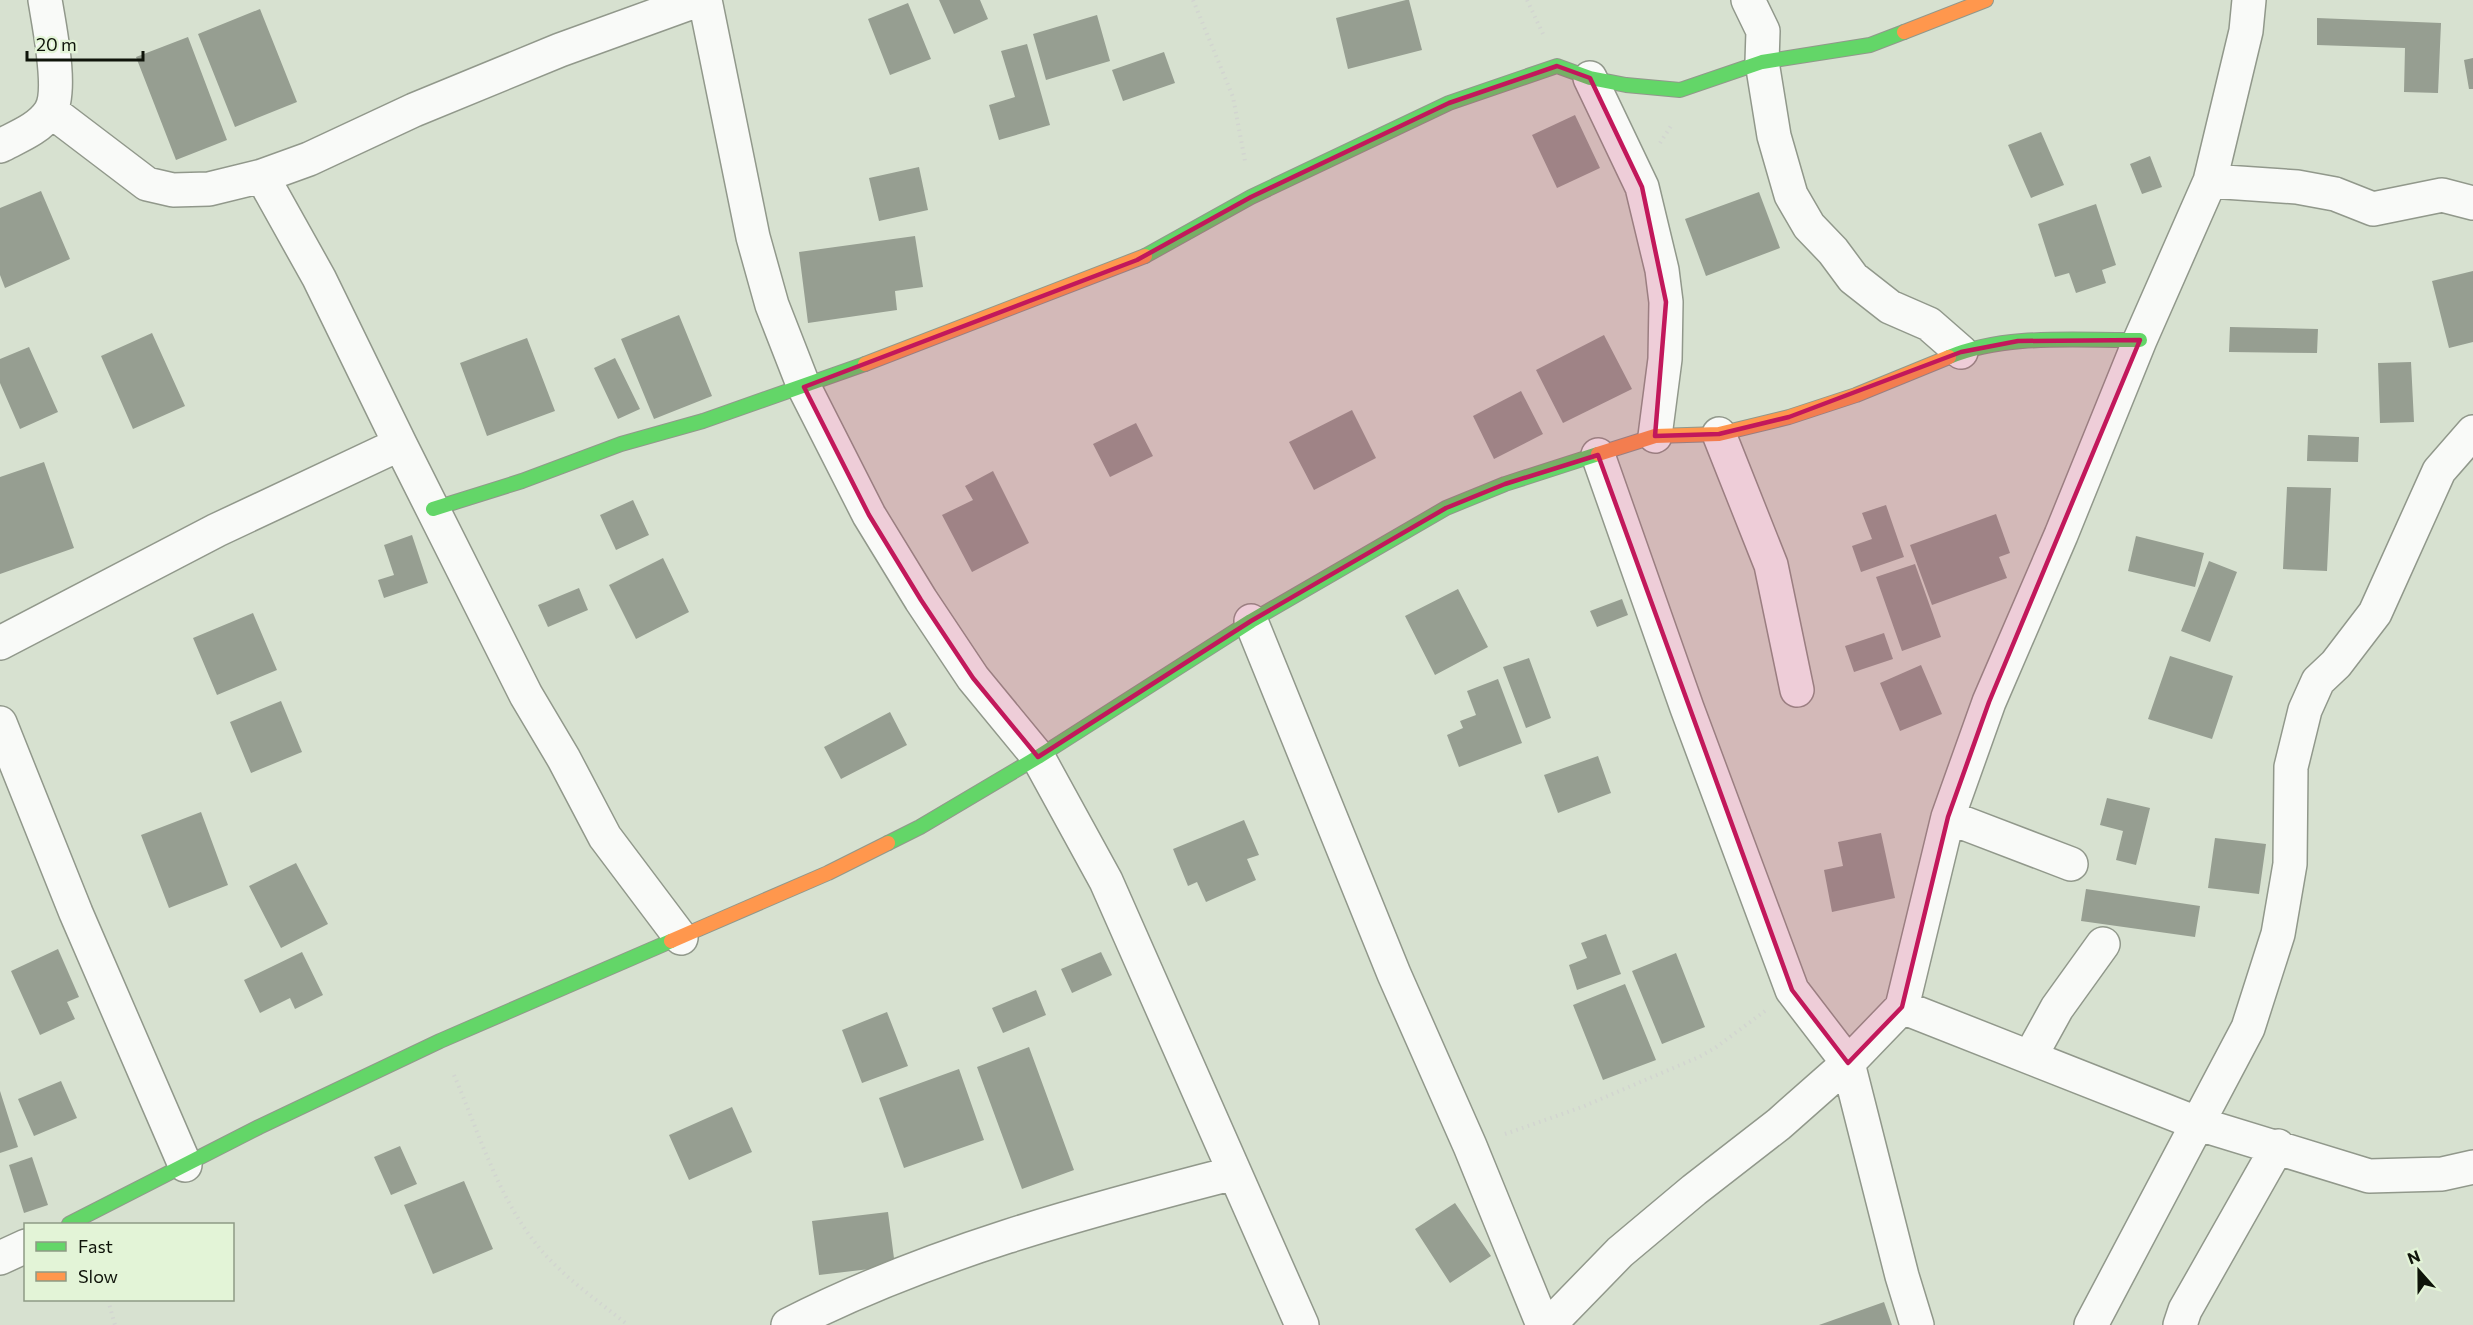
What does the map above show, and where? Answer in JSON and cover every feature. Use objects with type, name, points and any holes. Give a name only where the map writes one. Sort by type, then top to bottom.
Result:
[{"type":"street","points":[[0,146],[34,129],[51,111],[56,85],[45,0]]},
{"type":"street","points":[[51,111],[147,184],[173,190],[209,189],[262,176],[309,159],[414,110],[560,50],[698,0]]},
{"type":"street","points":[[705,0],[753,237],[772,305],[804,387],[869,515],[921,600],[973,678],[1038,757],[1106,881],[1302,1325]]},
{"type":"street","points":[[1748,0],[1763,31],[1774,136],[1791,195],[1809,226],[1833,251],[1853,278],[1890,307],[1929,324],[1961,352]]},
{"type":"street","points":[[433,509],[522,481],[621,444],[703,421],[804,387],[1137,260],[1251,197],[1449,103],[1557,66],[1590,78],[1626,85],[1680,90],[1763,31],[1870,45],[1986,0]]},
{"type":"street","points":[[1549,1325],[1620,1252],[1694,1190],[1779,1124],[1848,1063],[1902,1007],[1948,817],[1989,702],[2061,535],[2140,340],[2210,181],[2246,31],[2249,0]]},
{"type":"street","points":[[1590,78],[1640,180],[1662,270],[1666,302],[1665,359],[1655,436]]},
{"type":"street","points":[[262,176],[319,278],[500,644],[605,837],[681,938]]},
{"type":"street","points":[[2210,181],[2297,187],[2335,194],[2373,209],[2442,195],[2473,203]]},
{"type":"street","points":[[71,1223],[279,1117],[440,1041],[530,1000],[681,938],[828,873],[920,827],[1038,757],[1251,621],[1446,508],[1505,484],[1655,436],[1719,434],[1790,417],[1856,395],[1961,352],[2018,341],[2140,340]]},
{"type":"street","points":[[2091,1325],[2248,1028],[2278,934],[2290,864],[2291,767],[2305,710],[2318,681],[2336,664],[2375,614],[2439,471],[2473,432]]},
{"type":"street","points":[[1719,434],[1771,565],[1797,690]]},
{"type":"street","points":[[0,642],[217,530],[400,444]]},
{"type":"street","points":[[1598,455],[1687,708],[1792,990],[1848,1063],[1902,1276],[1917,1325]]},
{"type":"street","points":[[1251,621],[1394,974],[1470,1146],[1544,1325]]},
{"type":"street","points":[[0,723],[84,934],[185,1164]]},
{"type":"street","points":[[1948,817],[2071,864]]},
{"type":"street","points":[[2030,1057],[2057,1008],[2103,944]]},
{"type":"street","points":[[1902,1007],[2199,1124],[2278,1146],[2369,1176],[2442,1174],[2473,1167]]},
{"type":"street","points":[[2180,1325],[2185,1310],[2278,1146]]},
{"type":"street","points":[[788,1325],[868,1289],[992,1241],[1090,1210],[1234,1173]]},
{"type":"street","points":[[0,1258],[24,1247]]},
{"type":"path","points":[[1193,0],[1233,97],[1251,197]]},
{"type":"path","points":[[1640,180],[1672,125],[1680,90]]},
{"type":"path","points":[[1470,1146],[1582,1107],[1699,1057],[1715,1048],[1792,990]]},
{"type":"path","points":[[440,1041],[486,1156],[509,1203],[541,1250],[568,1277],[628,1325]]},
{"type":"path","points":[[109,1301],[115,1325]]},
{"type":"highlighted area","points":[[1557,66],[1590,78],[1642,187],[1666,302],[1655,436],[1719,434],[1789,417],[1961,352],[2018,341],[2140,340],[1989,702],[1948,817],[1902,1007],[1848,1063],[1792,990],[1598,455],[1505,484],[1446,508],[1251,621],[1038,757],[973,678],[921,600],[869,515],[804,387],[1137,260],[1251,197],[1449,103]]},
{"type":"building","points":[[939,0],[980,0],[988,19],[954,34]]},
{"type":"building","points":[[1409,0],[1422,50],[1348,69],[1336,18]]},
{"type":"building","points":[[908,3],[931,59],[890,75],[868,19]]},
{"type":"building","points":[[260,9],[297,102],[235,127],[198,34]]},
{"type":"building","points":[[1097,15],[1110,61],[1046,80],[1033,34]]},
{"type":"building","points":[[2317,18],[2441,23],[2438,93],[2404,92],[2405,48],[2317,45]]},
{"type":"building","points":[[188,37],[227,140],[176,160],[136,57]]},
{"type":"building","points":[[1027,44],[1050,125],[999,140],[989,105],[1015,97],[1001,51]]},
{"type":"building","points":[[1164,52],[1175,83],[1123,101],[1112,70]]},
{"type":"building","points":[[2473,58],[2473,89],[2469,89],[2464,60]]},
{"type":"building","points":[[1575,115],[1600,168],[1557,188],[1532,135]]},
{"type":"building","points":[[2041,132],[2064,185],[2031,198],[2008,145]]},
{"type":"building","points":[[2150,156],[2162,187],[2142,194],[2130,164]]},
{"type":"building","points":[[919,167],[928,210],[879,221],[869,178]]},
{"type":"building","points":[[41,191],[70,259],[5,288],[0,275],[0,208]]},
{"type":"building","points":[[1759,192],[1780,248],[1706,276],[1685,219]]},
{"type":"building","points":[[2096,204],[2116,265],[2102,270],[2106,283],[2076,293],[2069,273],[2055,277],[2038,224]]},
{"type":"building","points":[[915,236],[923,287],[895,291],[897,310],[808,323],[799,252]]},
{"type":"building","points":[[2473,271],[2473,342],[2449,348],[2432,281]]},
{"type":"building","points":[[679,315],[712,396],[654,419],[621,339]]},
{"type":"building","points":[[2230,327],[2318,329],[2317,353],[2229,352]]},
{"type":"building","points":[[152,333],[185,406],[133,429],[101,356]]},
{"type":"building","points":[[1604,335],[1632,389],[1563,423],[1536,370]]},
{"type":"building","points":[[527,338],[555,411],[487,436],[460,363]]},
{"type":"building","points":[[29,347],[58,412],[20,429],[0,383],[0,359]]},
{"type":"building","points":[[615,358],[640,409],[618,419],[594,368]]},
{"type":"building","points":[[2411,362],[2414,422],[2380,423],[2378,363]]},
{"type":"building","points":[[1521,391],[1543,434],[1494,459],[1473,416]]},
{"type":"building","points":[[1352,410],[1376,458],[1314,490],[1289,442]]},
{"type":"building","points":[[1136,423],[1153,456],[1110,477],[1093,444]]},
{"type":"building","points":[[2308,435],[2359,437],[2358,462],[2307,461]]},
{"type":"building","points":[[44,462],[74,548],[0,574],[0,477]]},
{"type":"building","points":[[993,471],[1029,543],[972,572],[942,515],[973,500],[965,486]]},
{"type":"building","points":[[2287,487],[2331,488],[2327,571],[2283,569]]},
{"type":"building","points":[[633,500],[649,535],[616,550],[600,515]]},
{"type":"building","points":[[1886,505],[1904,557],[1861,572],[1852,546],[1872,539],[1862,513]]},
{"type":"building","points":[[1996,514],[2010,553],[1999,557],[2007,578],[1932,605],[1910,545]]},
{"type":"building","points":[[412,535],[428,583],[384,598],[378,580],[394,575],[384,545]]},
{"type":"building","points":[[2136,536],[2204,553],[2195,587],[2128,571]]},
{"type":"building","points":[[663,558],[689,612],[636,639],[609,585]]},
{"type":"building","points":[[2209,561],[2237,572],[2210,642],[2181,631]]},
{"type":"building","points":[[1915,564],[1941,637],[1902,651],[1876,577]]},
{"type":"building","points":[[579,588],[588,610],[548,627],[538,605]]},
{"type":"building","points":[[1458,589],[1488,647],[1435,675],[1405,616]]},
{"type":"building","points":[[1622,599],[1628,615],[1597,627],[1590,611]]},
{"type":"building","points":[[253,613],[277,670],[217,695],[193,638]]},
{"type":"building","points":[[1884,633],[1893,659],[1854,672],[1845,646]]},
{"type":"building","points":[[2170,656],[2233,676],[2212,739],[2148,719]]},
{"type":"building","points":[[1529,658],[1551,718],[1526,728],[1503,667]]},
{"type":"building","points":[[1921,665],[1942,714],[1900,731],[1880,683]]},
{"type":"building","points":[[1498,679],[1522,743],[1459,767],[1447,735],[1463,728],[1460,721],[1476,715],[1467,691]]},
{"type":"building","points":[[281,701],[302,752],[251,773],[230,722]]},
{"type":"building","points":[[890,712],[907,745],[841,779],[824,747]]},
{"type":"building","points":[[1598,756],[1611,793],[1558,813],[1544,775]]},
{"type":"building","points":[[2107,798],[2150,808],[2136,865],[2116,860],[2123,831],[2100,825]]},
{"type":"building","points":[[201,812],[228,885],[169,908],[141,835]]},
{"type":"building","points":[[1244,820],[1259,855],[1247,859],[1256,880],[1206,902],[1197,882],[1188,886],[1173,849]]},
{"type":"building","points":[[1881,833],[1895,898],[1832,912],[1824,870],[1843,866],[1838,842]]},
{"type":"building","points":[[2215,838],[2266,844],[2259,894],[2208,888]]},
{"type":"building","points":[[296,863],[328,924],[281,948],[249,886]]},
{"type":"building","points":[[2086,889],[2200,906],[2195,937],[2081,921]]},
{"type":"building","points":[[1606,934],[1621,974],[1577,990],[1569,965],[1587,958],[1581,943]]},
{"type":"building","points":[[58,949],[79,997],[67,1002],[75,1019],[40,1035],[11,971]]},
{"type":"building","points":[[302,952],[323,995],[295,1009],[290,998],[260,1013],[244,980]]},
{"type":"building","points":[[1101,952],[1112,975],[1072,993],[1061,969]]},
{"type":"building","points":[[1676,953],[1705,1027],[1662,1044],[1632,971]]},
{"type":"building","points":[[1625,984],[1656,1060],[1603,1080],[1573,1005]]},
{"type":"building","points":[[1036,990],[1046,1015],[1003,1033],[992,1008]]},
{"type":"building","points":[[887,1012],[908,1066],[862,1083],[842,1030]]},
{"type":"building","points":[[1029,1047],[1074,1170],[1022,1189],[977,1067]]},
{"type":"building","points":[[959,1069],[984,1140],[904,1168],[879,1098]]},
{"type":"building","points":[[61,1081],[77,1118],[34,1136],[18,1099]]},
{"type":"building","points":[[0,1091],[18,1147],[0,1153]]},
{"type":"building","points":[[732,1107],[752,1152],[689,1180],[669,1135]]},
{"type":"building","points":[[400,1146],[417,1184],[391,1195],[374,1157]]},
{"type":"building","points":[[32,1157],[48,1205],[24,1213],[9,1165]]},
{"type":"building","points":[[464,1181],[493,1249],[433,1274],[404,1205]]},
{"type":"building","points":[[1455,1203],[1491,1256],[1450,1283],[1415,1229]]},
{"type":"building","points":[[888,1212],[895,1266],[819,1275],[812,1221]]},
{"type":"building","points":[[1884,1302],[1892,1325],[1819,1325]]},
{"type":"traffic: fast","points":[[1145,256],[1251,197],[1449,103],[1557,66],[1590,78],[1626,85],[1680,90],[1762,62],[1870,45],[1904,32]]},
{"type":"traffic: fast","points":[[1949,357],[1972,349],[2019,341],[2140,340]]},
{"type":"traffic: fast","points":[[433,509],[522,481],[621,444],[703,421],[865,364]]},
{"type":"traffic: fast","points":[[888,843],[920,827],[1038,757],[1251,621],[1446,508],[1505,484],[1598,454]]},
{"type":"traffic: fast","points":[[71,1223],[259,1127],[440,1041],[671,941]]},
{"type":"traffic: slow","points":[[1904,32],[1986,0]]},
{"type":"traffic: slow","points":[[865,364],[1145,256]]},
{"type":"traffic: slow","points":[[1598,454],[1655,436],[1719,434],[1789,417],[1856,395],[1949,357]]},
{"type":"traffic: slow","points":[[671,941],[828,873],[888,843]]}]
